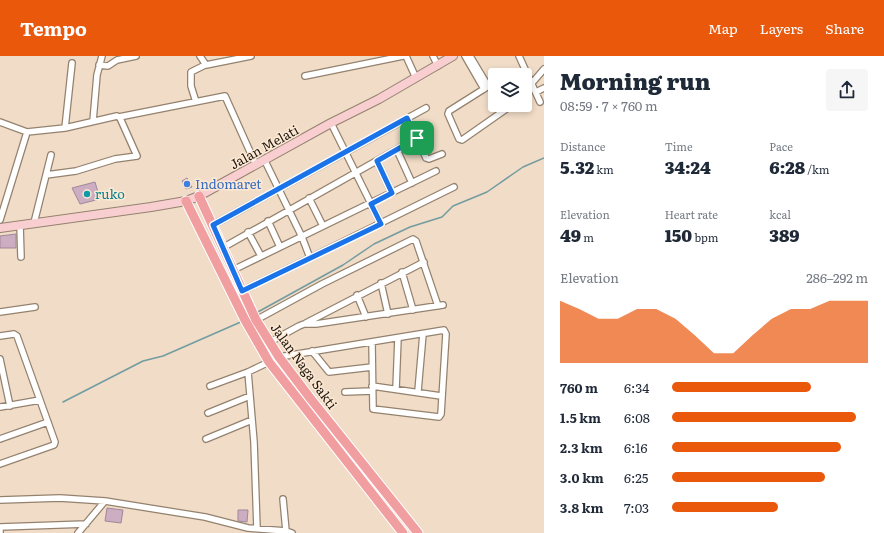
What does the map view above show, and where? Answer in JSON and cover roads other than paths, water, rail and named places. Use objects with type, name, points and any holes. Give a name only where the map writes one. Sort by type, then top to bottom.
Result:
[{"type":"main road","name":"Jalan Melati","points":[[0,228],[186,201],[199,196],[265,161],[331,123],[438,66],[453,56]]},
{"type":"main road","name":"Jalan Naga Sakti","points":[[199,196],[224,247],[256,320],[279,357],[418,533]]},
{"type":"main road","name":"Jalan Naga Sakti","points":[[186,201],[245,320],[268,362],[403,533]]},
{"type":"main road","points":[[366,486],[374,479]]},
{"type":"street","points":[[93,121],[101,56]]},
{"type":"street","points":[[99,65],[109,66],[117,60],[136,56]]},
{"type":"street","points":[[200,56],[204,65]]},
{"type":"street","points":[[196,102],[191,86],[191,72],[204,65],[228,58],[251,56]]},
{"type":"street","points":[[305,76],[404,56],[416,78]]},
{"type":"street","points":[[433,56],[438,66]]},
{"type":"street","points":[[465,56],[486,87]]},
{"type":"street","points":[[470,56],[486,87]]},
{"type":"street","points":[[519,56],[525,68]]},
{"type":"street","points":[[65,128],[72,63]]},
{"type":"street","points":[[540,102],[532,83],[544,69]]},
{"type":"street","points":[[486,87],[448,113],[459,139],[462,140],[502,112]]},
{"type":"street","points":[[536,92],[544,88]]},
{"type":"street","points":[[0,122],[27,132],[65,128],[93,121],[225,96],[256,165]]},
{"type":"street","points":[[213,225],[426,108]]},
{"type":"street","points":[[46,175],[76,171],[114,159],[137,156],[119,117]]},
{"type":"street","points":[[407,118],[426,158],[442,154]]},
{"type":"street","points":[[331,123],[381,224]]},
{"type":"street","points":[[224,247],[248,232],[430,131]]},
{"type":"street","points":[[0,220],[27,132]]},
{"type":"street","points":[[397,150],[412,182]]},
{"type":"street","points":[[34,223],[51,155]]},
{"type":"street","points":[[265,161],[302,237],[310,258]]},
{"type":"street","points":[[377,161],[392,193]]},
{"type":"street","points":[[233,270],[436,171]]},
{"type":"street","points":[[242,291],[454,187]]},
{"type":"street","points":[[309,198],[323,226]]},
{"type":"street","points":[[268,221],[280,247]]},
{"type":"street","points":[[20,225],[21,257]]},
{"type":"street","points":[[248,232],[261,256]]},
{"type":"street","points":[[256,320],[322,284],[412,239],[416,241],[441,305],[316,324],[304,324]]},
{"type":"street","points":[[270,342],[293,328],[304,324],[402,272],[424,262]]},
{"type":"street","points":[[402,272],[413,310]]},
{"type":"street","points":[[381,283],[388,314]]},
{"type":"street","points":[[357,296],[366,317]]},
{"type":"street","points":[[0,312],[35,307]]},
{"type":"street","points":[[279,357],[444,330],[446,332],[441,414],[437,418],[375,411],[372,408],[372,342]]},
{"type":"street","points":[[0,336],[14,334],[17,336],[55,442],[54,445],[0,464]]},
{"type":"street","points":[[418,391],[423,334]]},
{"type":"street","points":[[396,389],[398,338]]},
{"type":"street","points":[[312,351],[329,372],[372,367]]},
{"type":"street","points":[[0,359],[10,406]]},
{"type":"street","points":[[210,386],[248,372],[268,362]]},
{"type":"street","points":[[248,372],[252,420],[257,528]]},
{"type":"street","points":[[345,392],[372,389],[396,389],[418,391],[441,396]]},
{"type":"street","points":[[208,413],[250,396]]},
{"type":"street","points":[[0,407],[40,400]]},
{"type":"street","points":[[206,439],[252,420]]},
{"type":"street","points":[[0,439],[48,422]]},
{"type":"street","points":[[0,500],[60,498],[105,501],[205,517],[248,528],[286,531],[292,533]]},
{"type":"street","points":[[283,499],[286,531]]},
{"type":"street","points":[[78,533],[105,501]]},
{"type":"street","points":[[0,526],[86,524]]},
{"type":"waterway","points":[[256,313],[343,265],[374,244],[410,227],[442,217],[453,206],[487,192],[523,167],[544,158]]},
{"type":"waterway","points":[[63,402],[143,361],[163,356],[243,321]]},
{"type":"place","name":"Indomaret","points":[[187,184]]},
{"type":"place","name":"ruko","points":[[87,194]]}]
